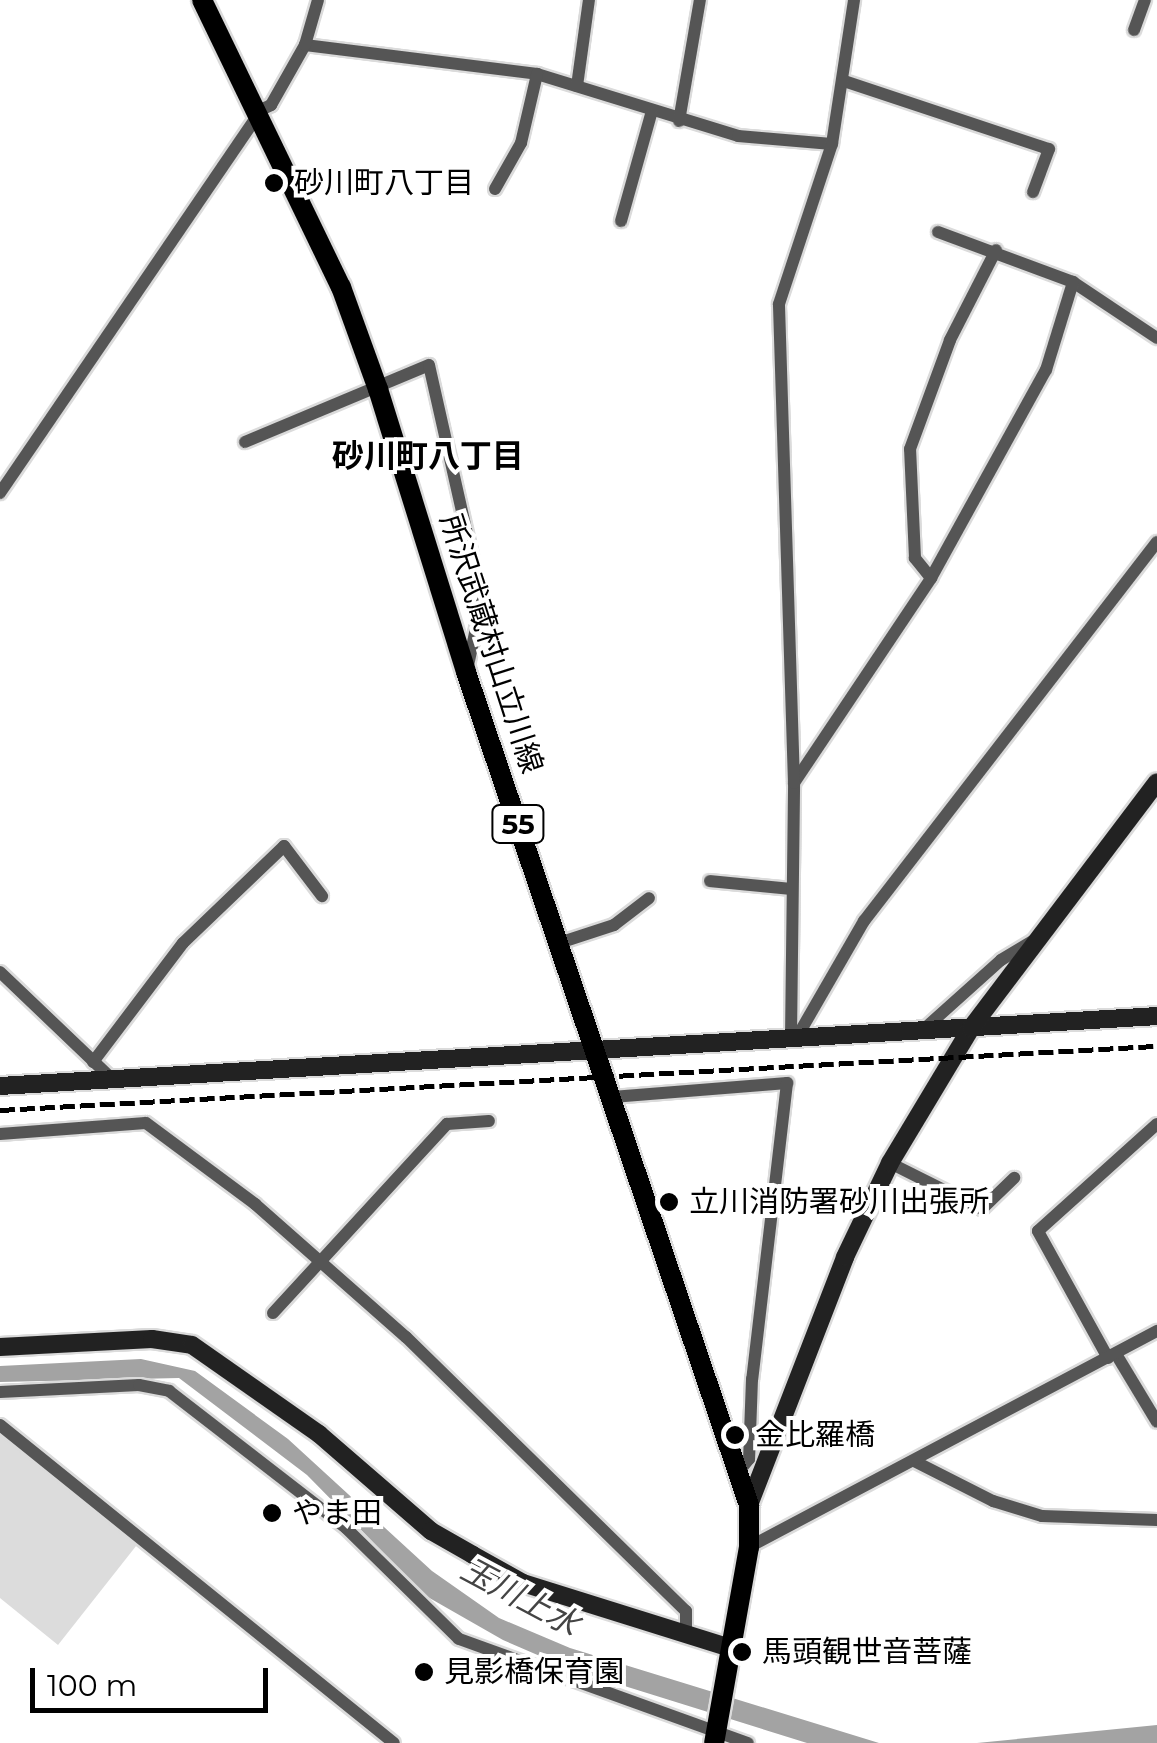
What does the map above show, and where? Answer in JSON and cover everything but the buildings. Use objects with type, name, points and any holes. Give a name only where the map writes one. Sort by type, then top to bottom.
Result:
[{"type":"main road","name":"所沢武蔵村山立川線","points":[[202,0],[340,287],[378,389],[466,672],[749,1505],[749,1547],[729,1658]]},
{"type":"main road","name":"55","points":[[716,1734],[729,1658]]},
{"type":"street","points":[[0,493],[255,116],[271,105],[304,45],[318,0]]},
{"type":"street","points":[[576,86],[589,0]]},
{"type":"street","points":[[679,121],[700,0]]},
{"type":"street","points":[[794,1037],[794,783],[779,304],[832,144],[854,0]]},
{"type":"street","points":[[1128,0],[1144,4],[1134,30]]},
{"type":"street","points":[[304,45],[537,74],[652,114],[738,136],[832,144]]},
{"type":"street","points":[[495,190],[520,143],[537,74]]},
{"type":"street","points":[[844,81],[1049,148],[1033,192]]},
{"type":"street","points":[[621,221],[652,114]]},
{"type":"street","points":[[938,232],[996,250],[1073,282],[1157,338]]},
{"type":"street","points":[[932,578],[915,558],[910,450],[950,340],[996,250]]},
{"type":"street","points":[[794,783],[932,578],[1046,370],[1073,282]]},
{"type":"street","points":[[245,442],[378,389],[429,364],[440,391],[482,601],[466,672]]},
{"type":"street","points":[[794,1037],[864,921],[1157,542]]},
{"type":"street","points":[[749,1505],[845,1258],[890,1163],[970,1028],[1156,785]]},
{"type":"street","points":[[92,1062],[183,942],[284,846],[322,896]]},
{"type":"street","points":[[710,882],[791,889]]},
{"type":"street","points":[[559,944],[614,925],[650,898]]},
{"type":"street","points":[[922,1030],[1001,960],[1039,938]]},
{"type":"street","points":[[0,972],[110,1078]]},
{"type":"street","points":[[0,1086],[1157,1016]]},
{"type":"street","points":[[612,1097],[787,1083],[752,1379],[749,1459],[738,1472]]},
{"type":"street","points":[[273,1312],[446,1124],[488,1122]]},
{"type":"street","points":[[0,1134],[146,1123],[322,1262],[686,1611],[686,1634]]},
{"type":"street","points":[[1157,1124],[1038,1231],[1112,1356],[1157,1422]]},
{"type":"street","points":[[890,1163],[982,1209],[1014,1178]]},
{"type":"street","points":[[749,1547],[1157,1331]]},
{"type":"street","points":[[0,1347],[152,1339],[192,1345],[319,1434],[430,1530],[523,1583],[686,1634],[729,1658]]},
{"type":"street","points":[[0,1392],[140,1385],[169,1391],[346,1528],[458,1638],[748,1743]]},
{"type":"street","points":[[0,1424],[394,1743]]},
{"type":"street","points":[[914,1461],[993,1501],[1042,1516],[1157,1520]]},
{"type":"shaded area","points":[[141,1359],[195,1371],[288,1439],[432,1571],[499,1618],[570,1648],[879,1743],[807,1743],[570,1669],[503,1640],[426,1596],[307,1475],[179,1378],[0,1382],[0,1366]]},
{"type":"shaded area","points":[[0,1431],[140,1541],[58,1645],[0,1598]]},
{"type":"shaded area","points":[[1157,1725],[1157,1743],[977,1743]]},
{"type":"railway","points":[[0,1110],[1157,1046]]},
{"type":"place","name":"砂川町八丁目","points":[[274,183]]},
{"type":"place","name":"立川消防署砂川出張所","points":[[669,1202]]},
{"type":"place","name":"金比羅橋","points":[[735,1435]]},
{"type":"place","name":"やま田","points":[[272,1513]]},
{"type":"place","name":"馬頭観世音菩薩","points":[[742,1652]]},
{"type":"place","name":"見影橋保育園","points":[[424,1672]]},
{"type":"district","name":"砂川町八丁目","points":[[428,456]]},
{"type":"water label","name":"玉川上水","points":[[520,1597]]}]
